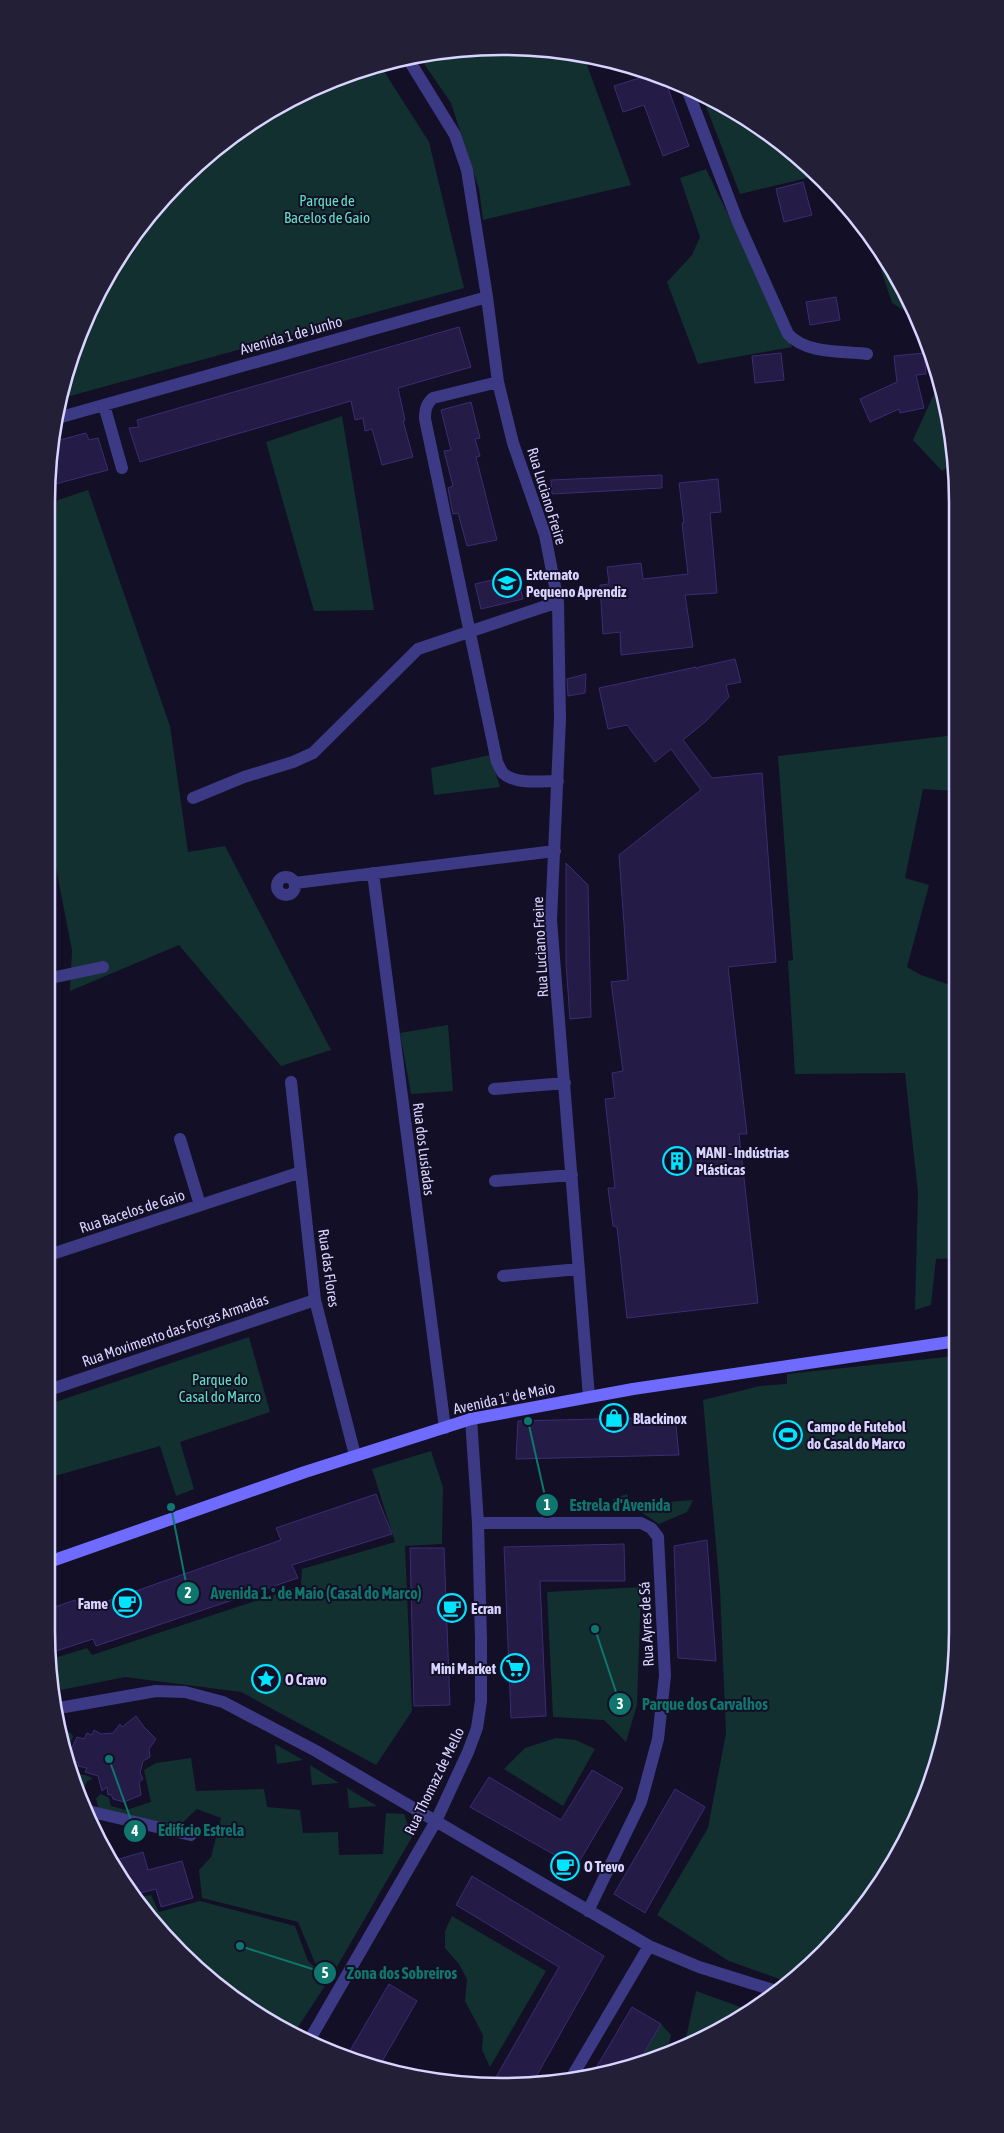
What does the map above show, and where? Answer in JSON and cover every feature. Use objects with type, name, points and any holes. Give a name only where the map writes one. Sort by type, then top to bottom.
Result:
[{"type":"street","name":"Rua Luciano Freire","points":[[412,65],[455,135],[467,170],[498,382],[513,443],[545,535],[558,602],[560,718],[551,920],[589,1397]]},
{"type":"street","points":[[690,97],[737,220],[788,334],[795,341],[806,347],[867,354]]},
{"type":"street","name":"Avenida 1 de Junho","points":[[64,416],[487,297]]},
{"type":"street","points":[[498,382],[433,398],[425,409],[425,418],[471,631],[493,744],[502,772],[512,778],[558,781]]},
{"type":"street","points":[[104,405],[122,468]]},
{"type":"street","points":[[193,798],[244,777],[294,762],[313,753],[418,649],[558,602]]},
{"type":"street","points":[[295,883],[554,851]]},
{"type":"street","name":"Rua dos Lusíadas","points":[[372,873],[445,1428]]},
{"type":"street","points":[[55,977],[103,967]]},
{"type":"street","name":"Rua das Flores","points":[[292,1082],[315,1300],[355,1455]]},
{"type":"street","points":[[494,1089],[565,1083]]},
{"type":"street","name":"Rua Bacelos de Gaio","points":[[180,1139],[200,1205]]},
{"type":"street","name":"Rua Bacelos de Gaio","points":[[55,1253],[301,1172]]},
{"type":"street","points":[[495,1181],[572,1175]]},
{"type":"street","points":[[503,1276],[580,1269]]},
{"type":"street","name":"Rua Movimento das Forças Armadas","points":[[55,1388],[315,1300]]},
{"type":"street","name":"Avenida 1º de Maio","points":[[55,1559],[355,1455],[471,1419],[589,1397],[949,1342]]},
{"type":"street","name":"Rua Thomaz de Mello","points":[[312,2036],[436,1821],[472,1745],[480,1713],[478,1523],[471,1419]]},
{"type":"street","name":"Rua Ayres de Sá","points":[[478,1523],[641,1523],[651,1528],[658,1537],[665,1676],[658,1739],[641,1802],[588,1911]]},
{"type":"street","points":[[62,1707],[156,1691],[185,1692],[214,1699],[244,1712],[436,1821],[649,1946],[700,1967],[770,1989]]},
{"type":"street","points":[[94,1812],[191,1835]]},
{"type":"street","points":[[575,2071],[649,1946]]},
{"type":"green space","points":[[502,55],[531,56],[587,64],[631,185],[483,220],[479,189],[451,103],[423,63],[473,56]]},
{"type":"green space","name":"Parque de Bacelos de Gaio","points":[[384,71],[429,142],[464,288],[68,397],[89,331],[115,278],[147,230],[186,186],[230,147],[279,115],[331,89]]},
{"type":"green space","points":[[705,104],[750,130],[774,147],[809,177],[740,194]]},
{"type":"green space","points":[[706,169],[792,347],[698,364],[667,282],[692,255],[700,237],[680,178]]},
{"type":"green space","points":[[878,261],[907,312],[892,303]]},
{"type":"green space","points":[[935,391],[947,467],[942,471],[913,440]]},
{"type":"green space","points":[[342,416],[374,610],[314,611],[266,442]]},
{"type":"green space","points":[[88,490],[170,726],[188,852],[225,846],[331,1050],[281,1066],[179,945],[70,991],[72,950],[55,863],[55,501]]},
{"type":"green space","points":[[949,736],[949,791],[923,789],[905,878],[929,885],[907,967],[921,975],[949,985],[949,1258],[936,1259],[931,1305],[915,1310],[918,1193],[905,1073],[795,1074],[788,961],[793,960],[778,756]]},
{"type":"green space","points":[[490,755],[500,787],[434,795],[431,768]]},
{"type":"green space","points":[[448,1025],[453,1091],[411,1094],[400,1033]]},
{"type":"green space","name":"Parque do Casal do Marco","points":[[249,1337],[270,1412],[180,1442],[194,1489],[176,1496],[160,1446],[55,1476],[55,1402]]},
{"type":"green space","points":[[949,1356],[949,1631],[945,1689],[934,1747],[915,1802],[903,1829],[874,1879],[838,1926],[782,1980],[729,1961],[657,1915],[708,1828],[726,1733],[720,1590],[703,1400],[760,1386],[787,1384],[787,1374]]},
{"type":"green space","points":[[431,1451],[443,1487],[442,1544],[405,1546],[412,1711],[376,1765],[241,1692],[125,1677],[59,1690],[56,1657],[87,1648],[92,1655],[301,1586],[302,1569],[395,1542],[372,1469]]},
{"type":"green space","points":[[627,1494],[630,1505],[693,1500],[687,1512],[659,1524],[641,1512],[612,1505],[613,1499]]},
{"type":"green space","points":[[641,1587],[637,1705],[626,1742],[604,1720],[553,1717],[547,1592]]},
{"type":"green space","points":[[70,1732],[73,1736],[70,1747],[70,1747],[67,1733]]},
{"type":"green space","points":[[556,1738],[576,1740],[595,1749],[563,1806],[504,1769],[525,1748]]},
{"type":"green space","points":[[275,1744],[303,1760],[277,1764]]},
{"type":"green space","points":[[191,1758],[196,1791],[264,1789],[267,1807],[300,1810],[303,1833],[338,1832],[339,1855],[383,1854],[386,1813],[404,1814],[412,1837],[331,1977],[297,2028],[254,2003],[207,1967],[166,1926],[142,1897],[151,1895],[159,1912],[200,1901],[295,1926],[308,1961],[318,1970],[298,1922],[202,1898],[199,1870],[211,1857],[221,1818],[197,1809],[179,1826],[99,1810],[96,1798],[101,1794],[109,1798],[111,1806],[126,1810],[151,1802],[144,1770],[156,1763]]},
{"type":"green space","points":[[310,1765],[339,1783],[312,1785]]},
{"type":"green space","points":[[78,1773],[93,1779],[87,1781],[85,1788]]},
{"type":"green space","points":[[347,1788],[377,1806],[349,1808]]},
{"type":"green space","points":[[452,1916],[546,1971],[490,2067],[482,2050],[483,2035],[465,2001],[467,1979],[459,1964],[445,1948],[445,1931]]},
{"type":"green space","points":[[696,1991],[743,2008],[700,2032],[686,2038]]},
{"type":"green space","points":[[661,2024],[671,2035],[669,2046],[643,2055]]},
{"type":"building","points":[[641,77],[668,87],[689,146],[663,156],[644,105],[623,112],[614,86]]},
{"type":"building","points":[[803,182],[812,215],[784,222],[776,189]]},
{"type":"building","points":[[836,297],[840,320],[810,325],[806,302]]},
{"type":"building","points":[[459,327],[471,367],[398,388],[405,420],[403,421],[413,457],[382,465],[372,429],[365,431],[363,418],[355,420],[351,401],[140,462],[129,428],[139,427],[137,420]]},
{"type":"building","points":[[781,353],[784,380],[755,383],[752,356]]},
{"type":"building","points":[[923,353],[926,374],[916,375],[924,408],[900,413],[899,409],[870,422],[860,399],[897,382],[894,356]]},
{"type":"building","points":[[471,402],[480,438],[475,439],[480,456],[476,457],[497,540],[467,546],[458,513],[453,514],[448,488],[453,486],[444,451],[451,450],[441,410]]},
{"type":"building","points":[[86,433],[89,440],[98,438],[108,470],[56,484],[60,440]]},
{"type":"building","points":[[662,475],[662,488],[552,494],[551,480]]},
{"type":"building","points":[[718,479],[721,512],[710,513],[717,593],[685,595],[693,647],[621,655],[620,632],[603,634],[600,585],[609,584],[607,567],[641,563],[643,579],[688,574],[679,483]]},
{"type":"building","points":[[517,574],[523,599],[481,609],[475,584]]},
{"type":"building","points":[[735,659],[741,682],[726,685],[729,697],[705,722],[683,740],[712,778],[762,773],[776,962],[728,967],[747,1134],[739,1134],[758,1303],[627,1318],[617,1227],[613,1226],[608,1188],[615,1188],[605,1099],[615,1098],[612,1073],[623,1071],[611,982],[628,980],[619,855],[701,790],[671,749],[655,762],[627,725],[608,729],[599,688],[696,667],[696,669]]},
{"type":"building","points":[[586,674],[585,693],[568,696],[567,679]]},
{"type":"building","points":[[566,863],[588,885],[591,1017],[570,1019],[566,963]]},
{"type":"building","points":[[675,1417],[679,1455],[516,1459],[518,1421]]},
{"type":"building","points":[[376,1494],[392,1534],[292,1565],[298,1578],[96,1646],[93,1639],[56,1651],[55,1607],[75,1600],[79,1611],[281,1540],[276,1528]]},
{"type":"building","points":[[707,1540],[716,1661],[678,1658],[674,1546]]},
{"type":"building","points":[[624,1544],[625,1581],[540,1581],[546,1716],[511,1718],[504,1547]]},
{"type":"building","points":[[410,1548],[444,1548],[450,1705],[414,1706]]},
{"type":"building","points":[[136,1716],[156,1739],[149,1749],[150,1757],[143,1761],[140,1773],[143,1779],[139,1782],[141,1795],[124,1802],[113,1799],[111,1794],[108,1795],[107,1787],[102,1791],[98,1776],[85,1772],[87,1768],[78,1766],[79,1763],[75,1762],[71,1750],[77,1737],[84,1739],[87,1733],[92,1735],[94,1730],[101,1734],[113,1733],[120,1724],[122,1727]]},
{"type":"building","points":[[592,1770],[623,1788],[576,1867],[470,1807],[489,1777],[561,1820]]},
{"type":"building","points":[[675,1789],[705,1807],[645,1913],[614,1894]]},
{"type":"building","points":[[143,1852],[148,1870],[182,1861],[193,1898],[161,1907],[156,1889],[140,1893],[118,1859]]},
{"type":"building","points":[[472,1876],[604,1956],[536,2076],[496,2078],[559,1967],[456,1905]]},
{"type":"building","points":[[389,1984],[417,2001],[382,2062],[350,2051]]},
{"type":"building","points":[[632,2007],[661,2024],[643,2055],[596,2068]]},
{"type":"place","name":"Externato Pequeno Aprendiz","points":[[507,583]]},
{"type":"place","name":"MANI - Indústrias Plásticas","points":[[677,1161]]},
{"type":"place","name":"Blackinox","points":[[614,1418]]},
{"type":"place","name":"Estrela d'Avenida","points":[[528,1421]]},
{"type":"place","name":"Campo de Futebol do Casal do Marco","points":[[788,1435]]},
{"type":"place","name":"Avenida 1.º de Maio (Casal do Marco)","points":[[171,1507]]},
{"type":"place","name":"Fame","points":[[127,1603]]},
{"type":"place","name":"Ecran","points":[[452,1608]]},
{"type":"place","name":"Parque dos Carvalhos","points":[[595,1629]]},
{"type":"place","name":"Mini Market","points":[[515,1668]]},
{"type":"place","name":"O Cravo","points":[[266,1679]]},
{"type":"place","name":"Edifício Estrela","points":[[109,1759]]},
{"type":"place","name":"O Trevo","points":[[565,1866]]},
{"type":"place","name":"Zona dos Sobreiros","points":[[240,1946]]}]
